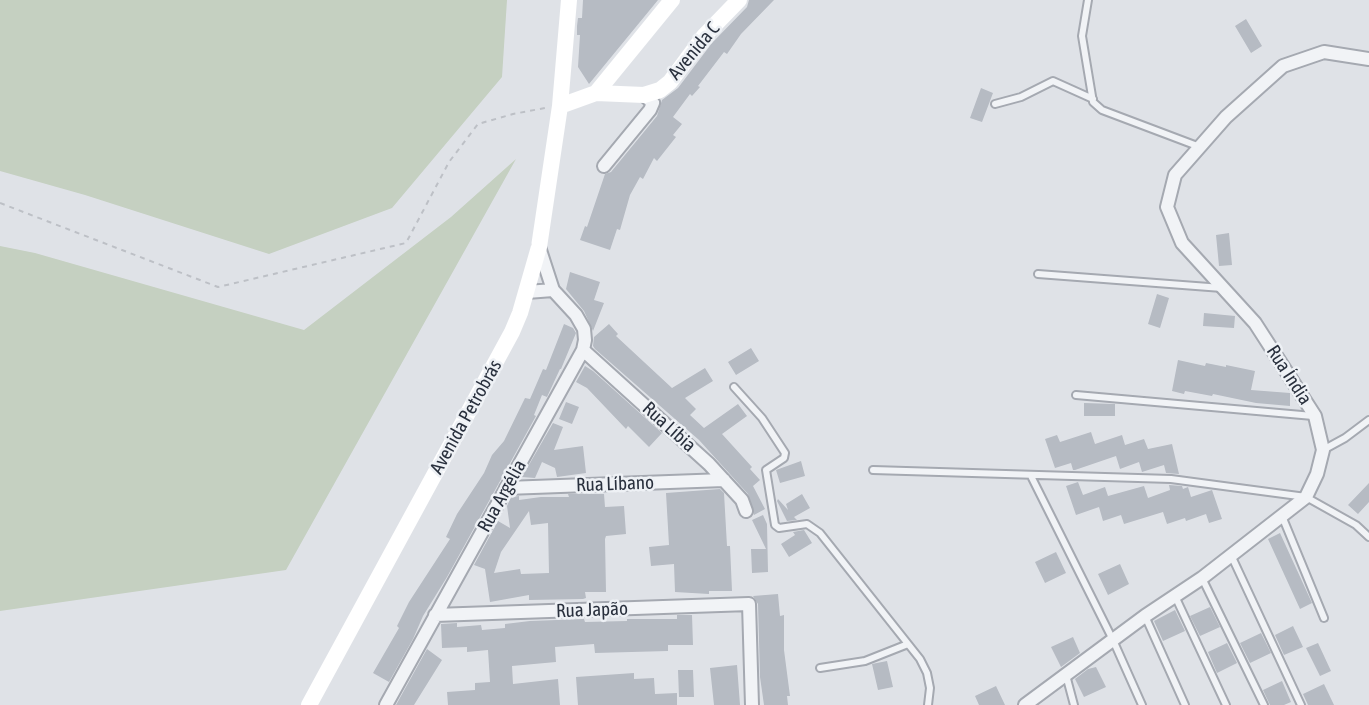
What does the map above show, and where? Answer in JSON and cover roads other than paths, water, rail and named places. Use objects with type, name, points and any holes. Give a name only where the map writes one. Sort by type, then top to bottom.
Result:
[{"type":"main road","name":"Avenida Petrobrás","points":[[309,705],[512,332],[527,292],[539,247],[560,106],[569,0]]},
{"type":"main road","points":[[596,93],[672,0]]},
{"type":"main road","name":"Avenida C","points":[[644,95],[660,90],[670,82],[704,36],[739,0]]},
{"type":"main road","points":[[560,106],[596,93],[644,95]]},
{"type":"street","name":"Rua Índia","points":[[1323,450],[1315,416],[1255,323],[1182,243],[1167,207],[1175,175],[1226,117],[1283,66],[1324,52],[1369,59]]},
{"type":"street","points":[[604,166],[650,110],[653,103],[644,95]]},
{"type":"street","points":[[539,247],[553,290],[576,315],[584,329],[583,350]]},
{"type":"street","points":[[527,292],[553,290]]},
{"type":"street","name":"Rua Líbia","points":[[583,350],[724,480],[742,500],[746,511]]},
{"type":"street","name":"Rua Argélia","points":[[386,705],[583,350]]},
{"type":"street","points":[[1024,705],[1145,616],[1202,578],[1306,497],[1317,474],[1323,450]]},
{"type":"street","name":"Rua Líbano","points":[[506,488],[724,480]]},
{"type":"street","name":"Rua Japão","points":[[435,615],[749,604],[752,705]]},
{"type":"lane","points":[[1088,0],[1082,36],[1093,99]]},
{"type":"lane","points":[[995,104],[1020,97],[1053,81],[1093,99],[1102,110],[1200,147]]},
{"type":"lane","points":[[1038,274],[1223,288]]},
{"type":"lane","points":[[734,387],[762,418],[785,453],[784,458],[772,463],[766,470],[775,525],[779,528],[807,524],[820,533],[928,673],[928,705]]},
{"type":"lane","points":[[1076,395],[1315,416]]},
{"type":"lane","points":[[1323,450],[1369,420]]},
{"type":"lane","points":[[873,470],[1171,479],[1306,497],[1356,525],[1369,537]]},
{"type":"lane","points":[[1031,476],[1113,640],[1142,705]]},
{"type":"lane","points":[[1282,516],[1324,618]]},
{"type":"lane","points":[[1231,555],[1301,705]]},
{"type":"lane","points":[[1202,578],[1264,705]]},
{"type":"lane","points":[[1175,596],[1226,705]]},
{"type":"lane","points":[[1145,616],[1185,705]]},
{"type":"lane","points":[[820,667],[865,661],[908,644]]},
{"type":"lane","points":[[1066,675],[1074,705]]}]
